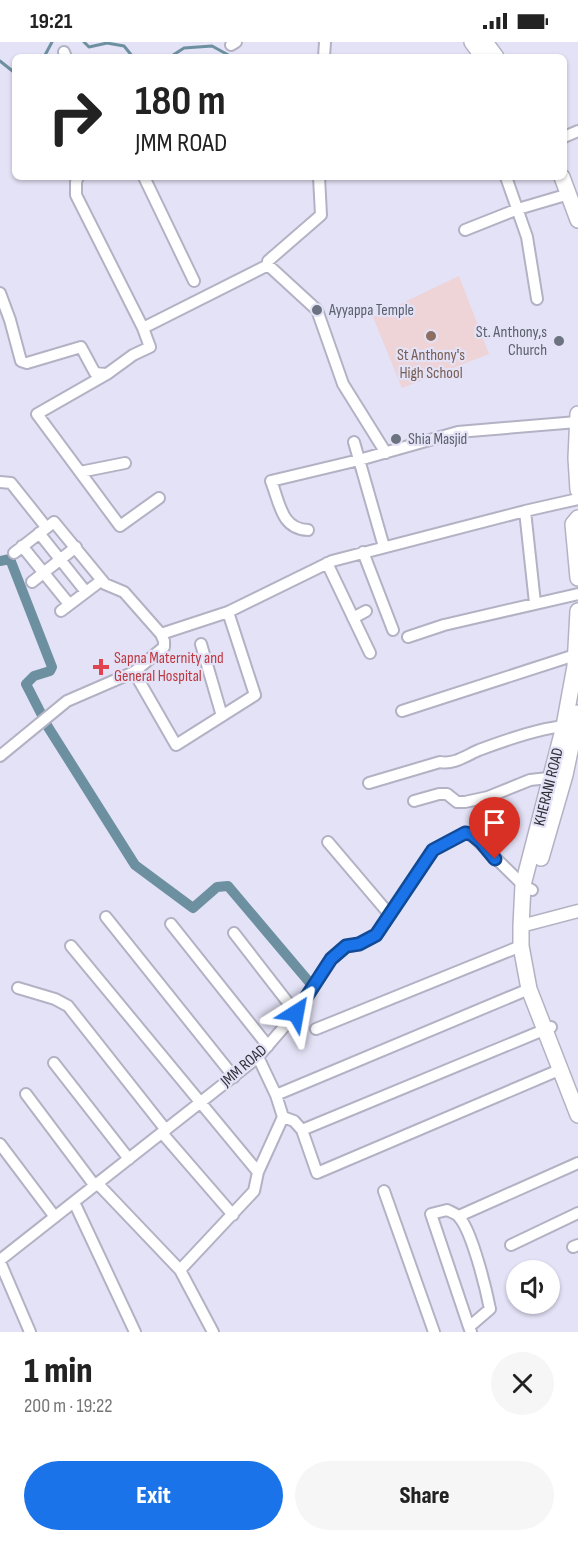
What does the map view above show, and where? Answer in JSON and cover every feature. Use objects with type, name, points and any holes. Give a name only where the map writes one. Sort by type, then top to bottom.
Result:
[{"type":"main road","points":[[563,180],[578,220]]},
{"type":"main road","points":[[578,418],[578,490]]},
{"type":"main road","points":[[578,518],[573,524],[578,578]]},
{"type":"main road","name":"KHERANI ROAD","points":[[524,925],[528,888],[573,722],[578,611]]},
{"type":"main road","points":[[524,925],[521,946],[529,988],[578,1091]]},
{"type":"main road","points":[[524,925],[531,969],[559,1070],[578,1115]]},
{"type":"street","points":[[77,180],[76,195],[143,328],[150,347],[133,355],[107,374],[38,414],[120,526],[159,498]]},
{"type":"street","points":[[145,180],[194,281]]},
{"type":"street","points":[[143,328],[268,265],[268,261],[279,250],[321,215],[319,180]]},
{"type":"street","points":[[507,180],[527,237],[537,299]]},
{"type":"street","points":[[465,230],[518,209],[569,194]]},
{"type":"street","points":[[268,265],[316,310],[343,384],[386,453]]},
{"type":"street","points":[[0,293],[21,361],[27,363],[81,347],[95,373],[107,374]]},
{"type":"street","points":[[308,530],[296,529],[287,523],[271,481],[386,453],[458,432],[578,418]]},
{"type":"street","points":[[354,442],[384,547]]},
{"type":"street","points":[[80,472],[125,463]]},
{"type":"street","points":[[0,482],[11,483],[60,560],[86,592]]},
{"type":"street","points":[[161,634],[228,612],[363,552],[525,510],[578,499]]},
{"type":"street","points":[[525,510],[535,603]]},
{"type":"street","points":[[0,756],[67,701],[134,672],[164,648],[161,634],[124,592],[105,584],[102,580],[76,547],[54,522],[18,550],[44,572],[65,608],[102,580]]},
{"type":"street","points":[[32,582],[76,547]]},
{"type":"street","points":[[363,552],[393,630]]},
{"type":"street","points":[[319,575],[328,566],[348,561]]},
{"type":"street","points":[[328,566],[370,653]]},
{"type":"street","points":[[408,637],[444,626],[578,594]]},
{"type":"street","points":[[353,618],[366,611]]},
{"type":"street","points":[[134,672],[176,745],[255,695],[228,612]]},
{"type":"street","points":[[201,644],[222,716]]},
{"type":"street","points":[[402,711],[575,655]]},
{"type":"street","points":[[369,783],[440,762],[448,764],[480,750],[573,722]]},
{"type":"street","points":[[414,801],[447,794],[457,802],[465,802],[530,780],[558,777]]},
{"type":"street","name":"JMM ROAD","points":[[30,1332],[0,1261],[258,1058],[296,1013],[331,959],[346,946],[359,944],[376,935],[433,850],[465,833],[471,834],[528,888]]},
{"type":"street","points":[[328,842],[390,915]]},
{"type":"street","points":[[524,925],[578,911]]},
{"type":"street","points":[[106,916],[234,1077]]},
{"type":"street","points":[[171,924],[268,1046]]},
{"type":"street","points":[[234,933],[296,1013]]},
{"type":"street","points":[[71,946],[258,1172]]},
{"type":"street","points":[[316,1029],[521,946]]},
{"type":"street","points":[[18,988],[55,999],[68,1006],[164,1132],[233,1215]]},
{"type":"street","points":[[276,1095],[529,988]]},
{"type":"street","points":[[302,1130],[548,1028]]},
{"type":"street","points":[[180,1270],[254,1191],[258,1172],[283,1117],[276,1095],[258,1058]]},
{"type":"street","points":[[54,1063],[129,1159]]},
{"type":"street","points":[[283,1117],[294,1121],[302,1130],[317,1173],[559,1070]]},
{"type":"street","points":[[26,1095],[96,1185],[180,1270],[213,1332]]},
{"type":"street","points":[[0,1144],[55,1217]]},
{"type":"street","points":[[459,1216],[578,1163]]},
{"type":"street","points":[[384,1191],[434,1332]]},
{"type":"street","points":[[75,1202],[135,1332]]},
{"type":"street","points":[[447,1210],[459,1216],[484,1280],[490,1309],[470,1329],[431,1214],[447,1210]]},
{"type":"street","points":[[511,1245],[578,1213]]},
{"type":"shaded area","name":"St Anthony's High School","points":[[459,276],[489,354],[402,388],[373,317]]},
{"type":"waterway","points":[[46,54],[52,42]]},
{"type":"waterway","points":[[84,42],[89,47],[107,43],[124,46],[131,54]]},
{"type":"waterway","points":[[175,54],[184,48],[212,46],[227,54]]},
{"type":"waterway","points":[[0,61],[12,71]]},
{"type":"waterway","points":[[0,561],[10,559],[52,667],[50,671],[34,676],[26,684],[48,727],[135,865],[193,908],[217,887],[228,886],[310,983]]},
{"type":"place","name":"Ayyappa Temple","points":[[317,310]]},
{"type":"place","name":"St Anthony's High School","points":[[431,336]]},
{"type":"place","name":"St. Anthony,s Church","points":[[559,341]]},
{"type":"place","name":"Shia Masjid","points":[[396,439]]},
{"type":"place","name":"Sapna Maternity and General Hospital","points":[[101,667]]},
{"type":"route","points":[[296,1013],[331,959],[346,946],[359,944],[376,935],[433,850],[465,833],[471,834],[481,842],[495,859]]}]
